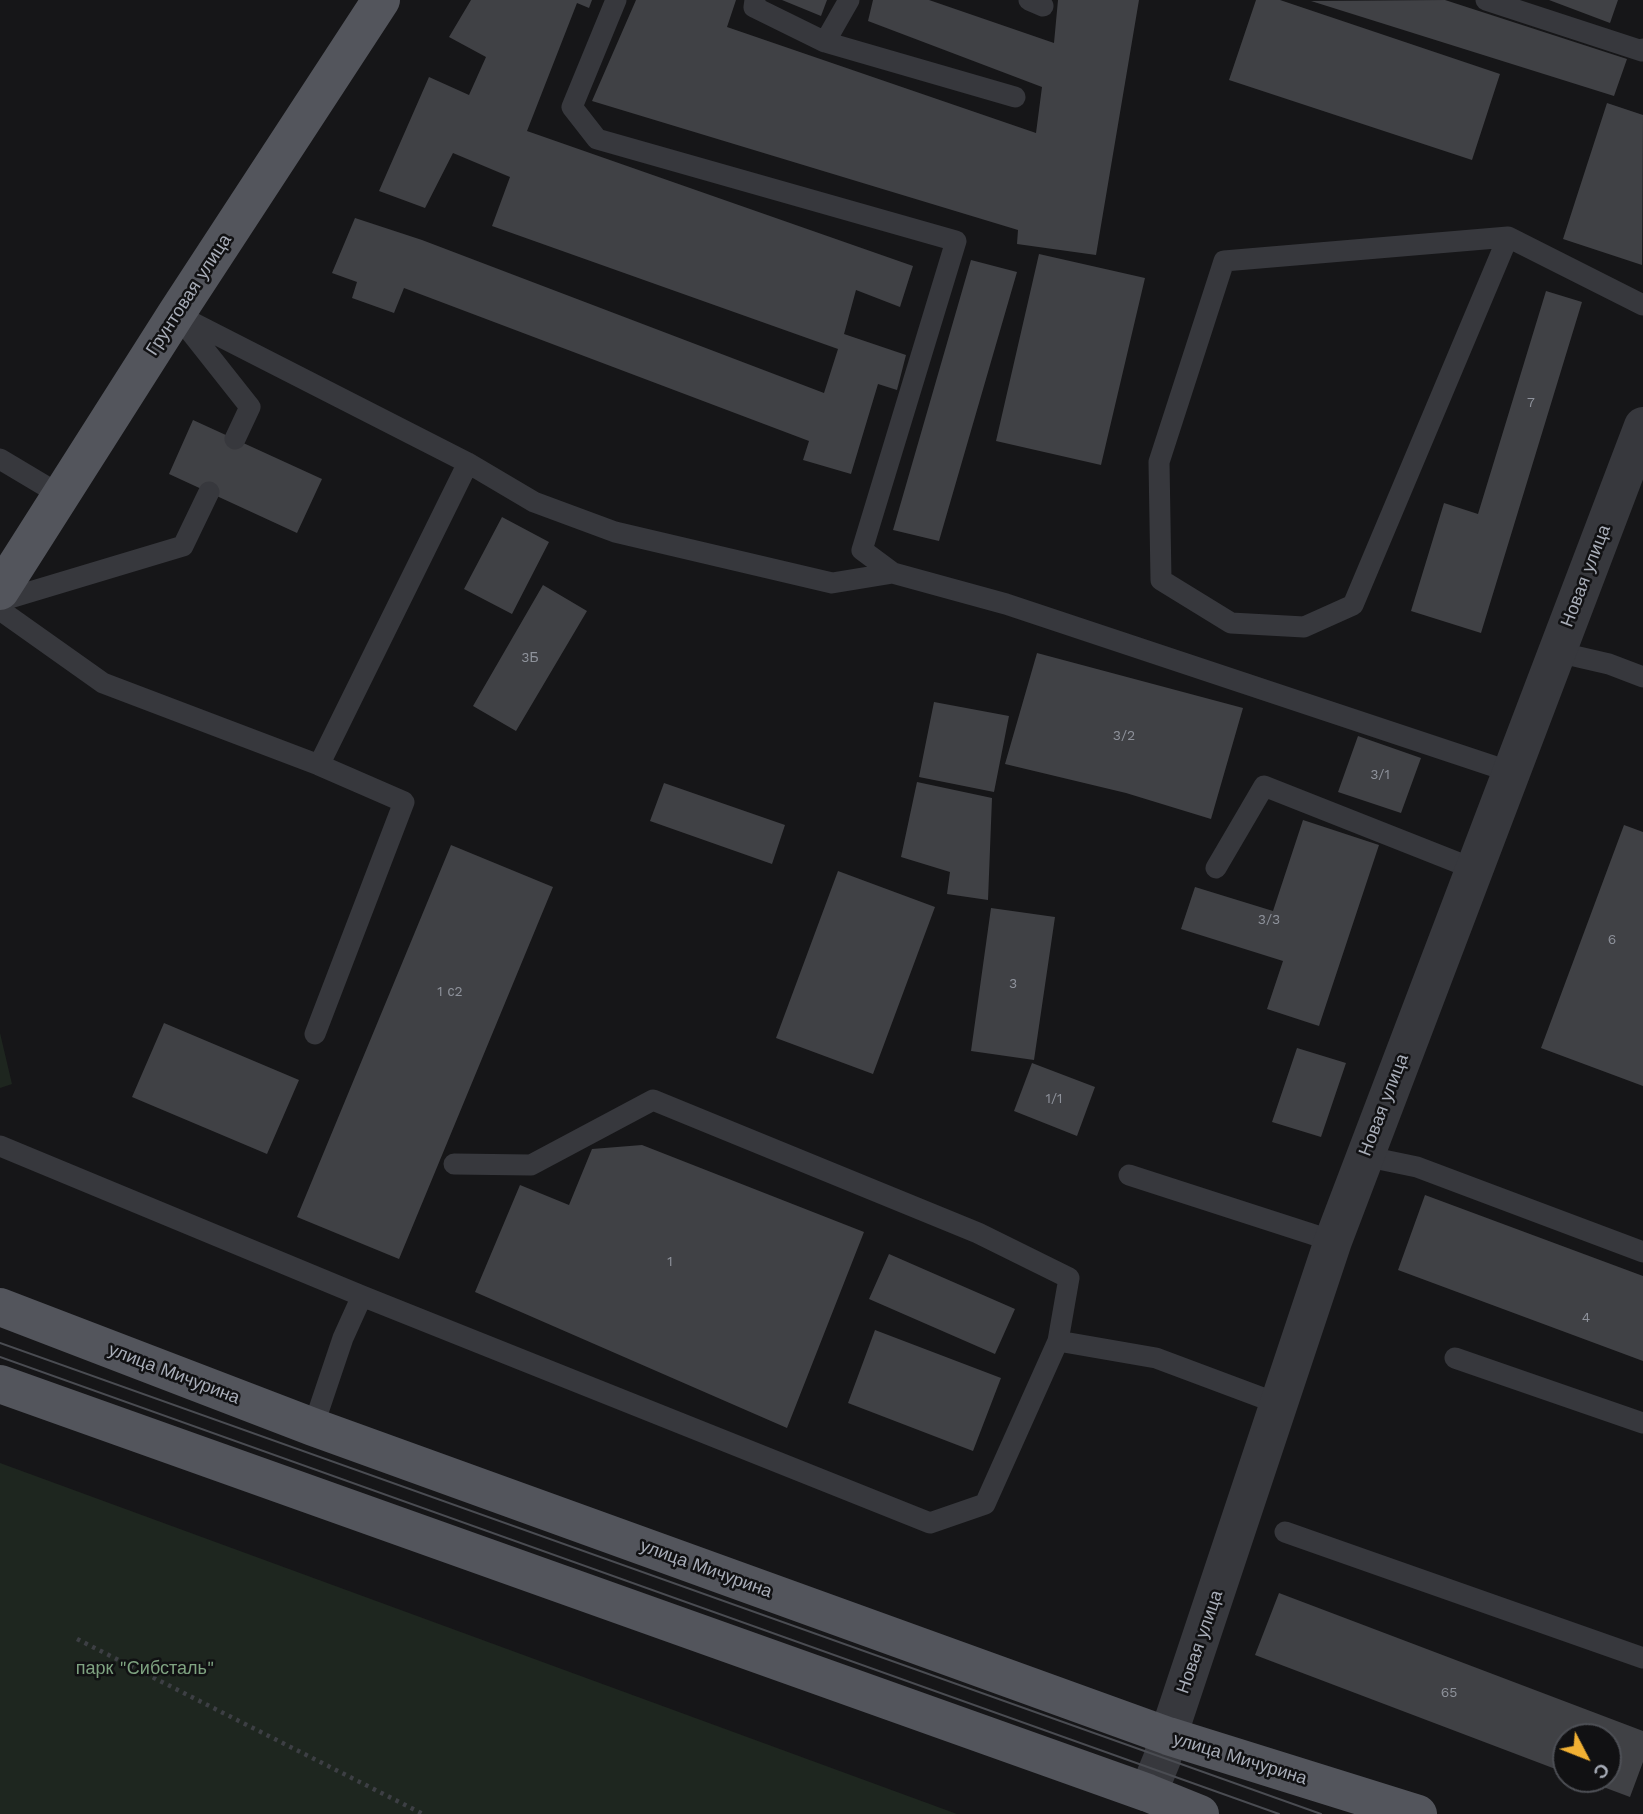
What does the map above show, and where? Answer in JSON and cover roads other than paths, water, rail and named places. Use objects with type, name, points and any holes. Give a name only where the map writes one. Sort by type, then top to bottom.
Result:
[{"type":"main road","name":"Грунтовая улица","points":[[0,591],[176,314],[381,0]]},
{"type":"main road","name":"улица Мичурина","points":[[0,1307],[313,1427],[1168,1736],[1418,1814]]},
{"type":"main road","points":[[0,1384],[1148,1793],[1200,1814]]},
{"type":"street","name":"Новая улица","points":[[1148,1793],[1162,1759],[1333,1241],[1643,426]]},
{"type":"lane","points":[[616,0],[572,107],[597,139],[956,241],[862,550],[893,573],[1006,604],[1511,772]]},
{"type":"lane","points":[[755,0],[754,7],[825,43],[1015,97]]},
{"type":"lane","points":[[825,43],[849,0]]},
{"type":"lane","points":[[1486,0],[1642,51],[1643,49]]},
{"type":"lane","points":[[1508,237],[1353,606],[1304,627],[1231,623],[1161,580],[1159,462],[1224,261],[1508,237],[1643,305]]},
{"type":"lane","points":[[176,314],[250,407],[235,439]]},
{"type":"lane","points":[[176,314],[468,463],[534,502],[615,532],[832,583],[893,573]]},
{"type":"lane","points":[[0,459],[62,496]]},
{"type":"lane","points":[[319,765],[468,463]]},
{"type":"lane","points":[[0,601],[183,545],[209,492]]},
{"type":"lane","points":[[0,610],[103,683],[319,765],[404,802],[315,1034]]},
{"type":"lane","points":[[1557,652],[1609,664],[1643,677]]},
{"type":"lane","points":[[1216,869],[1264,786],[1474,869]]},
{"type":"lane","points":[[0,1146],[362,1296],[930,1523],[985,1504],[1058,1341],[1069,1278],[978,1233],[653,1100],[531,1165],[454,1164]]},
{"type":"lane","points":[[1364,1156],[1417,1167],[1643,1252]]},
{"type":"lane","points":[[1129,1175],[1333,1241]]},
{"type":"lane","points":[[313,1427],[343,1338],[362,1296]]},
{"type":"lane","points":[[1058,1341],[1156,1358],[1279,1404]]},
{"type":"lane","points":[[1455,1358],[1643,1423]]},
{"type":"lane","points":[[1284,1532],[1643,1658]]},
{"type":"tram line","points":[[0,1343],[1321,1814]]},
{"type":"tram line","points":[[0,1357],[1279,1814]]},
{"type":"park label","name":"парк \"Сибсталь\"","points":[[145,1669]]}]
